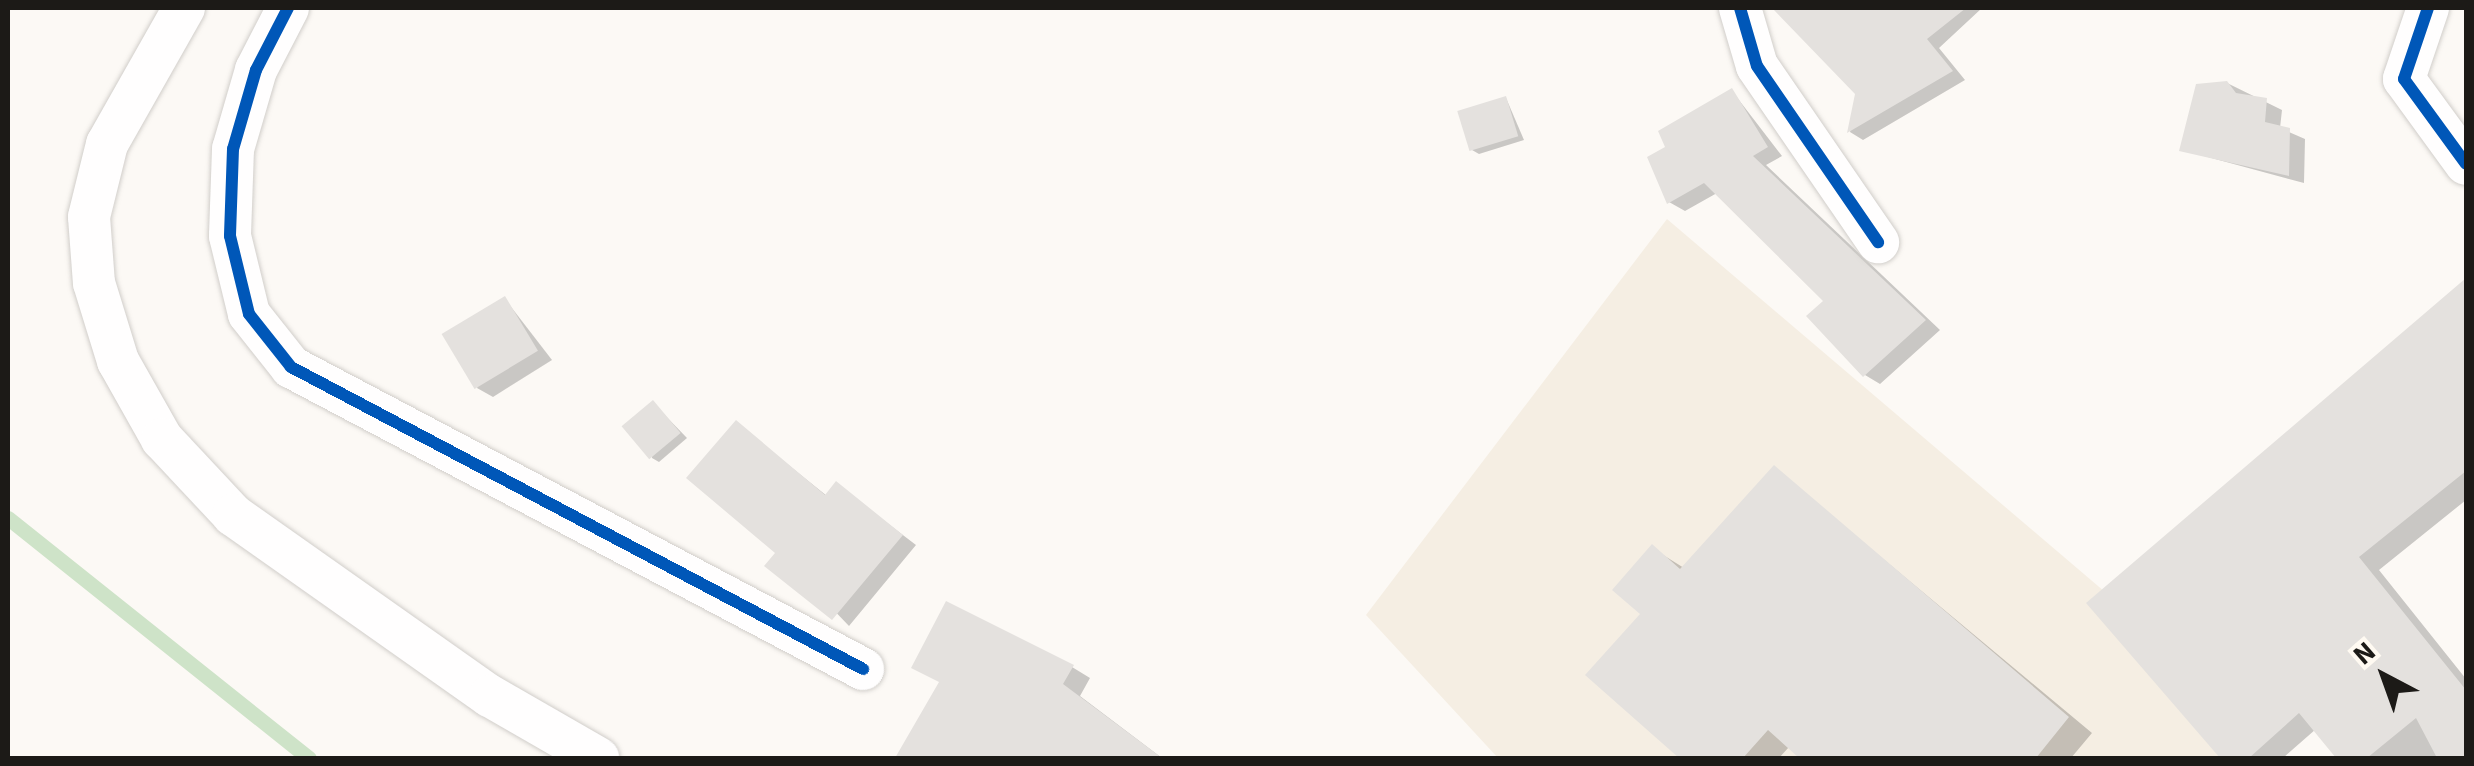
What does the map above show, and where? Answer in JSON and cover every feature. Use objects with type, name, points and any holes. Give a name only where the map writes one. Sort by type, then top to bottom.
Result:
[{"type":"street","points":[[184,8],[106,144],[89,217],[94,283],[118,360],[162,439],[233,515],[490,696],[598,758]]},
{"type":"street","points":[[288,8],[256,70],[232,150],[230,236],[249,314],[291,367],[863,669]]},
{"type":"street","points":[[1740,8],[1757,66],[1878,242]]},
{"type":"street","points":[[2428,8],[2404,79],[2466,164]]},
{"type":"shaded area","points":[[1667,219],[2125,609],[2237,758],[1498,758],[1366,615]]},
{"type":"building","points":[[1772,8],[1966,8],[1927,39],[1953,71],[1847,133],[1855,94]]},
{"type":"building","points":[[2227,81],[2236,93],[2267,98],[2265,122],[2290,128],[2289,176],[2179,151],[2196,84]]},
{"type":"building","points":[[1732,88],[1768,147],[1753,156],[1926,320],[1863,377],[1806,316],[1823,301],[1704,183],[1667,204],[1647,157],[1665,147],[1658,131]]},
{"type":"building","points":[[1506,96],[1518,136],[1470,151],[1457,111]]},
{"type":"building","points":[[2466,278],[2466,471],[2359,557],[2466,690],[2466,758],[2437,758],[2416,718],[2367,758],[2336,758],[2299,713],[2249,758],[2220,758],[2086,603]]},
{"type":"building","points":[[505,296],[538,351],[475,389],[442,334]]},
{"type":"building","points":[[653,400],[681,433],[649,459],[622,426]]},
{"type":"building","points":[[736,420],[825,495],[836,481],[903,535],[832,620],[764,566],[775,553],[686,478]]},
{"type":"building","points":[[1774,465],[2069,717],[2036,758],[1799,758],[1768,730],[1743,758],[1679,758],[1585,675],[1640,614],[1612,590],[1652,544],[1680,569]]},
{"type":"building","points":[[946,601],[1074,665],[1063,684],[1162,758],[895,758],[939,682],[911,668]]},
{"type":"waterway","points":[[8,518],[309,758]]},
{"type":"cycle path","points":[[288,8],[256,70],[233,149],[230,236],[249,314],[291,367],[863,669]]},
{"type":"cycle path","points":[[1740,8],[1757,66],[1878,242]]},
{"type":"cycle path","points":[[2428,8],[2404,79],[2466,164]]}]
